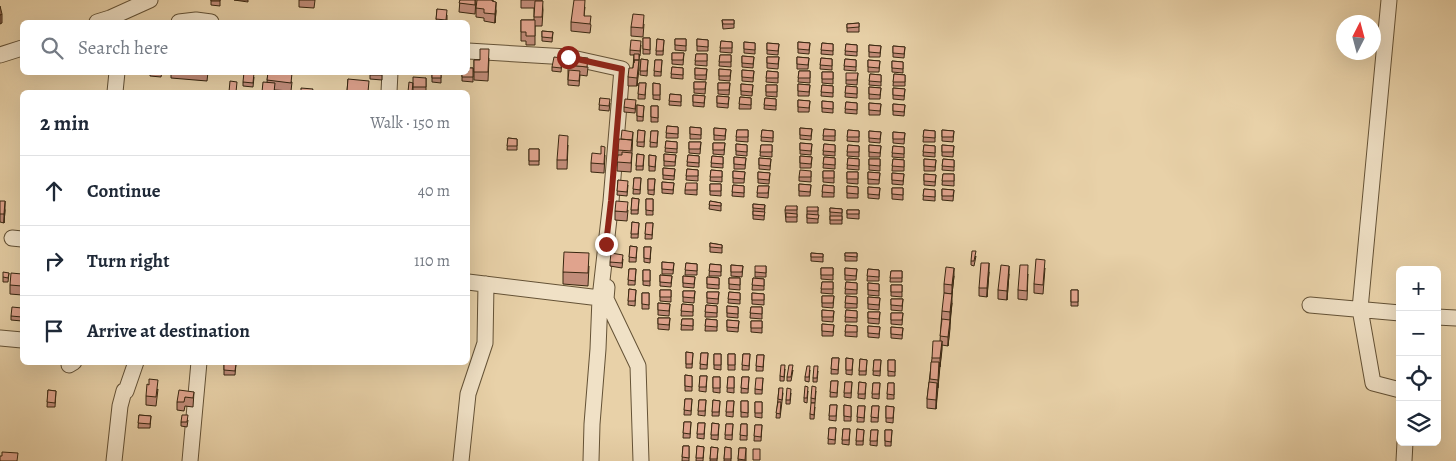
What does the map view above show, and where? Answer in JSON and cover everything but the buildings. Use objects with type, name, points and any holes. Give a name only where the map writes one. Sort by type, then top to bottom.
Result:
[{"type":"street","points":[[116,20],[150,0]]},
{"type":"street","points":[[1389,0],[1360,309],[1372,383],[1396,389]]},
{"type":"street","points":[[0,55],[20,49]]},
{"type":"street","points":[[470,51],[568,57],[622,69],[611,201],[600,298],[591,461]]},
{"type":"street","points":[[115,90],[116,75]]},
{"type":"street","points":[[389,90],[390,75]]},
{"type":"street","points":[[611,201],[606,299],[638,366],[641,461]]},
{"type":"street","points":[[470,282],[600,298]]},
{"type":"street","points":[[461,461],[468,394],[485,343],[486,284]]},
{"type":"street","points":[[1310,304],[1396,313]]},
{"type":"street","points":[[1441,317],[1456,318]]},
{"type":"street","points":[[0,338],[20,340]]},
{"type":"street","points":[[114,461],[120,406],[135,365]]},
{"type":"street","points":[[190,461],[199,365]]},
{"type":"street","points":[[1404,446],[1404,461]]},
{"type":"route","points":[[568,57],[622,69],[606,244]]}]
